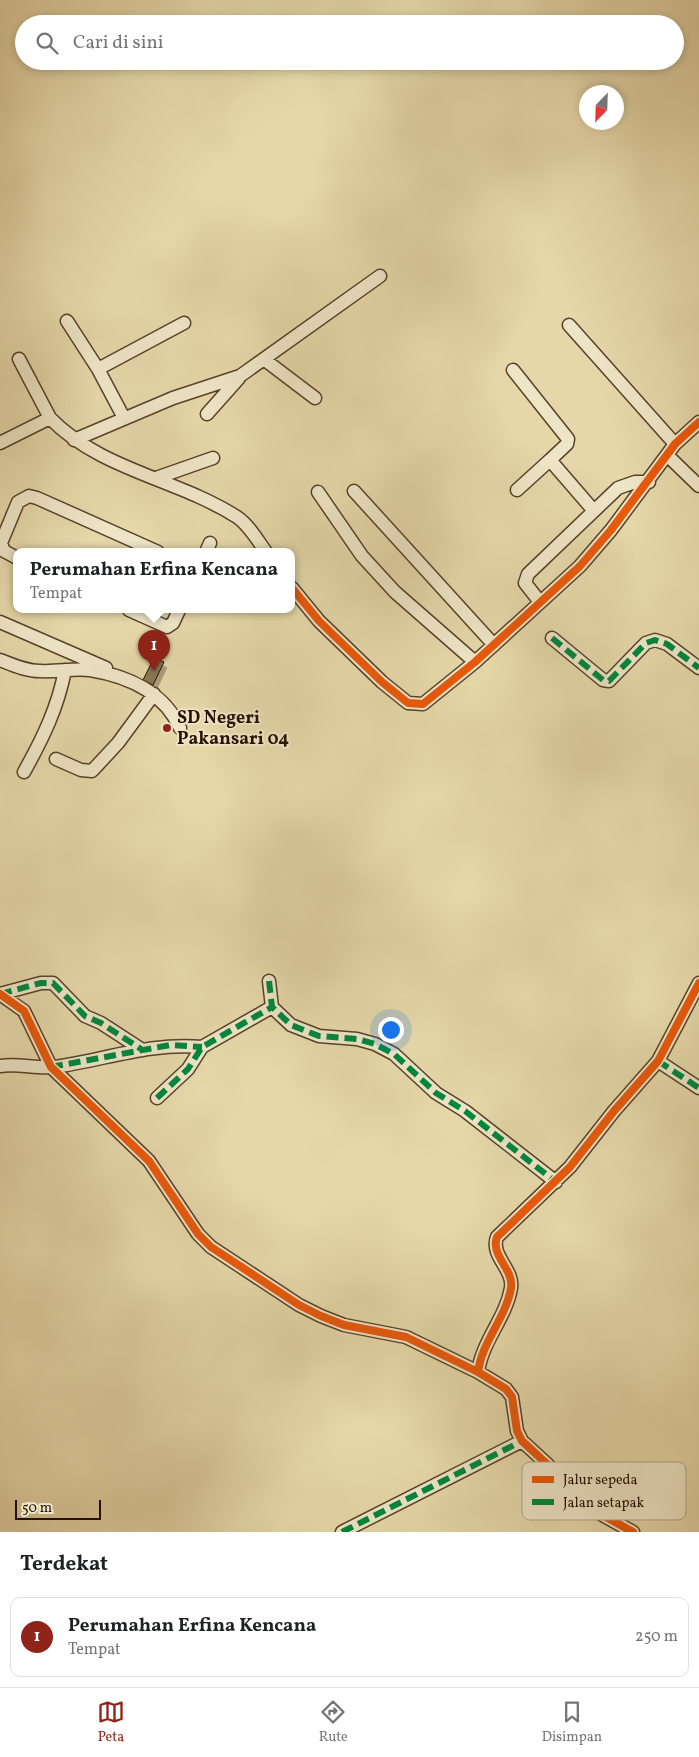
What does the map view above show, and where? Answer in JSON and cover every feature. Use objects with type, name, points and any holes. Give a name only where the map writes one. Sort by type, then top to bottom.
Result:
[{"type":"street","points":[[74,440],[173,398],[240,376],[265,360],[380,276]]},
{"type":"street","points":[[67,321],[98,369],[124,418]]},
{"type":"street","points":[[98,369],[184,323]]},
{"type":"street","points":[[569,324],[699,486]]},
{"type":"street","points":[[19,359],[50,418],[74,440],[121,465],[156,478],[238,517],[263,548]]},
{"type":"street","points":[[265,360],[315,398]]},
{"type":"street","points":[[513,370],[568,439],[567,444],[517,490]]},
{"type":"street","points":[[207,414],[240,376]]},
{"type":"street","points":[[0,443],[50,418]]},
{"type":"street","points":[[295,592],[319,621],[346,649],[408,703],[423,704],[476,662],[580,566],[649,482],[671,450],[699,422]]},
{"type":"street","points":[[156,478],[213,458]]},
{"type":"street","points":[[550,460],[594,511]]},
{"type":"street","points":[[540,602],[525,583],[528,574],[594,511],[626,484],[649,482]]},
{"type":"street","points":[[354,491],[494,645]]},
{"type":"street","points":[[318,492],[362,556],[395,592],[476,662]]},
{"type":"street","points":[[13,556],[6,553],[1,546],[5,516],[21,500],[29,496],[149,548]]},
{"type":"street","points":[[136,613],[166,626],[173,623],[178,613]]},
{"type":"street","points":[[0,622],[155,691],[174,714],[180,728]]},
{"type":"street","points":[[552,638],[603,680],[609,681],[646,643],[656,640],[667,644],[699,668]]},
{"type":"street","points":[[0,660],[31,670],[90,670],[134,682],[155,691]]},
{"type":"street","points":[[24,772],[53,717],[60,697],[65,670]]},
{"type":"street","points":[[56,759],[81,770],[92,771],[118,743],[155,691]]},
{"type":"street","points":[[269,981],[272,1007],[292,1025],[308,1033],[375,1044],[394,1054],[436,1093],[465,1111],[556,1182]]},
{"type":"street","points":[[0,994],[41,983],[53,983],[85,1016],[106,1026],[141,1049]]},
{"type":"street","points":[[478,1372],[482,1351],[508,1297],[511,1286],[511,1279],[495,1250],[497,1237],[517,1216],[556,1182],[625,1097],[658,1061],[699,983]]},
{"type":"street","points":[[0,994],[24,1011],[51,1067],[140,1150],[158,1171],[198,1234],[211,1247],[299,1305],[321,1316],[344,1325],[406,1337],[478,1372],[506,1389],[512,1397],[517,1430],[522,1441],[545,1462]]},
{"type":"street","points":[[157,1098],[188,1069],[202,1047],[272,1007]]},
{"type":"street","points":[[0,1066],[51,1067],[170,1045],[202,1047]]},
{"type":"street","points":[[658,1061],[699,1088]]},
{"type":"street","points":[[342,1532],[522,1441]]},
{"type":"street","points":[[611,1520],[633,1532]]},
{"type":"building","points":[[154,658],[164,662],[153,685],[143,680]]},
{"type":"marked path","points":[[552,638],[603,680],[609,681],[646,643],[655,640],[667,644],[699,668]]},
{"type":"marked path","points":[[269,981],[272,1007],[291,1025],[319,1036],[357,1039],[375,1044],[394,1054],[436,1093],[465,1111],[556,1182]]},
{"type":"marked path","points":[[0,994],[41,983],[53,983],[85,1016],[101,1023],[141,1049]]},
{"type":"marked path","points":[[157,1098],[188,1069],[202,1047],[272,1007]]},
{"type":"marked path","points":[[51,1067],[170,1045],[202,1047]]},
{"type":"marked path","points":[[658,1061],[699,1088]]},
{"type":"marked path","points":[[342,1532],[522,1441]]},
{"type":"cycle path","points":[[295,592],[319,621],[382,682],[408,703],[423,704],[475,662],[580,566],[611,530],[675,444],[699,422]]},
{"type":"cycle path","points":[[478,1372],[484,1350],[504,1309],[511,1288],[509,1275],[497,1250],[497,1237],[570,1167],[614,1111],[658,1061],[699,983]]},
{"type":"cycle path","points":[[0,994],[24,1011],[51,1067],[149,1161],[198,1234],[211,1247],[299,1305],[321,1316],[344,1325],[406,1337],[478,1372],[506,1389],[512,1397],[517,1431],[522,1441],[545,1462]]},
{"type":"cycle path","points":[[611,1520],[633,1532]]},
{"type":"place","name":"Perumahan Erfina Kencana","points":[[154,671]]},
{"type":"place","name":"SD Negeri Pakansari 04","points":[[167,728]]}]
